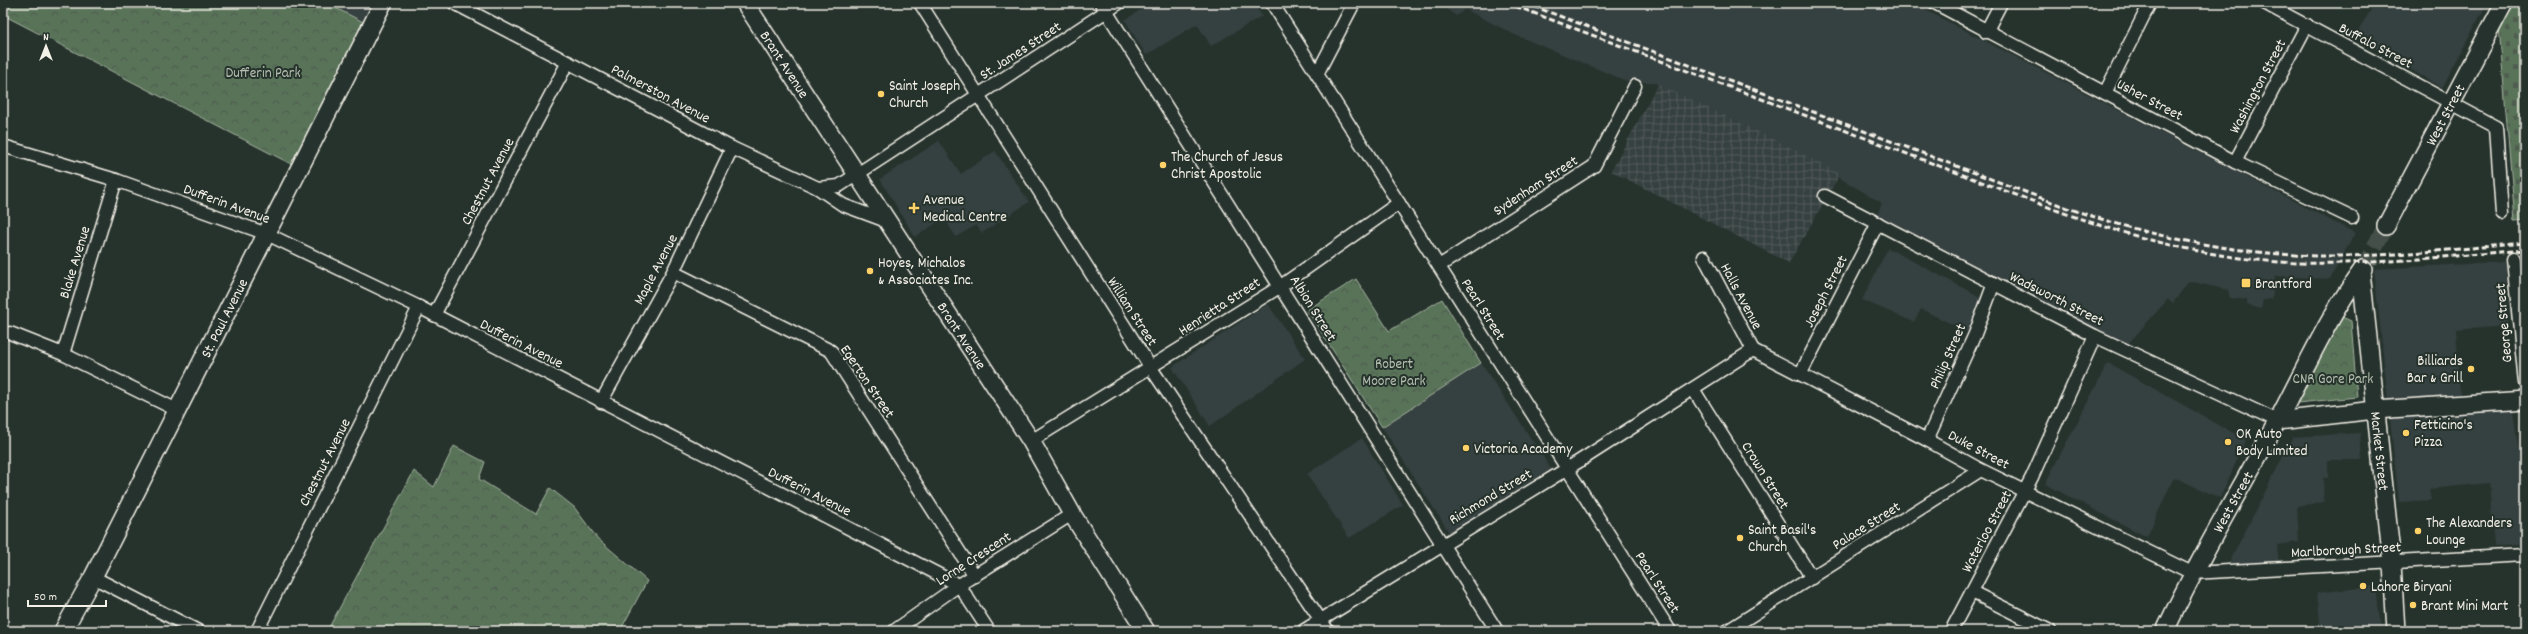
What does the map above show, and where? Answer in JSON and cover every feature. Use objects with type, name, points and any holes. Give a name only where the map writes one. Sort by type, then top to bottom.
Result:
[{"type":"main road","name":"St. Paul Avenue","points":[[65,630],[383,3]]},
{"type":"main road","name":"Brant Avenue","points":[[745,3],[1031,441],[1072,514],[1146,631]]},
{"type":"main road","name":"West Street","points":[[2386,226],[2504,3]]},
{"type":"main road","name":"West Street","points":[[2165,631],[2192,573],[2278,421],[2347,290],[2362,270]]},
{"type":"main road","name":"Market Street","points":[[2362,270],[2375,410],[2392,563],[2396,631]]},
{"type":"main road","points":[[2278,421],[2375,410],[2525,400]]},
{"type":"street","name":"Palmerston Avenue","points":[[454,3],[732,148],[818,188],[843,204],[886,220]]},
{"type":"street","name":"William Street","points":[[920,3],[1151,368],[1328,631]]},
{"type":"street","name":"St. James Street","points":[[856,174],[978,96],[1104,7],[1119,3]]},
{"type":"street","name":"Pearl Street","points":[[1272,3],[1670,631]]},
{"type":"street","points":[[1317,74],[1354,3]]},
{"type":"street","name":"Usher Street","points":[[1935,3],[1986,32],[2235,162],[2352,218]]},
{"type":"street","points":[[1986,32],[2001,3]]},
{"type":"street","points":[[2105,93],[2150,3]]},
{"type":"street","name":"Buffalo Street","points":[[2264,3],[2451,103]]},
{"type":"street","name":"Albion Street","points":[[1104,7],[1497,631]]},
{"type":"street","name":"Washington Street","points":[[2235,162],[2307,25]]},
{"type":"street","name":"Chestnut Avenue","points":[[434,315],[568,62]]},
{"type":"street","name":"Sydenham Street","points":[[1439,266],[1594,166],[1635,86]]},
{"type":"street","points":[[2451,103],[2496,127],[2502,214]]},
{"type":"street","name":"Dufferin Avenue","points":[[3,146],[116,180],[267,234],[419,307],[959,585],[989,631]]},
{"type":"street","name":"Maple Avenue","points":[[601,402],[674,272],[732,148]]},
{"type":"street","points":[[818,188],[839,186],[856,174]]},
{"type":"street","name":"Blake Avenue","points":[[63,354],[116,180]]},
{"type":"street","name":"Wadsworth Street","points":[[1825,196],[2095,336],[2278,421]]},
{"type":"street","name":"Henrietta Street","points":[[1031,441],[1281,286],[1399,203]]},
{"type":"street","name":"Joseph Street","points":[[1801,373],[1878,224]]},
{"type":"street","name":"Halls Avenue","points":[[1704,257],[1753,350]]},
{"type":"street","name":"George Street","points":[[2513,259],[2525,383]]},
{"type":"street","name":"Egerton Street","points":[[674,272],[831,351],[975,576]]},
{"type":"street","name":"Philip Street","points":[[1927,440],[1975,334],[1994,283]]},
{"type":"street","name":"Chestnut Avenue","points":[[257,631],[419,307]]},
{"type":"street","points":[[10,333],[63,354],[177,410]]},
{"type":"street","name":"Waterloo Street","points":[[1951,631],[2025,490],[2095,336]]},
{"type":"street","name":"Duke Street","points":[[1753,350],[1801,373],[1981,470],[2025,490],[2192,573]]},
{"type":"street","name":"Richmond Street","points":[[1303,631],[1441,544],[1566,469],[1753,350]]},
{"type":"street","name":"Crown Street","points":[[1693,389],[1812,578]]},
{"type":"street","name":"Palace Street","points":[[1727,631],[1981,470]]},
{"type":"street","name":"Lorne Crescent","points":[[894,631],[959,585],[1072,514]]},
{"type":"street","name":"Marlborough Street","points":[[2192,573],[2525,555]]},
{"type":"street","points":[[93,577],[198,631]]},
{"type":"street","points":[[1972,592],[2050,631]]},
{"type":"shaded area","points":[[326,3],[379,3],[369,25]]},
{"type":"shaded area","points":[[1151,3],[1253,3],[1262,16],[1211,46],[1197,24],[1146,55],[1125,20]]},
{"type":"shaded area","points":[[1439,3],[1912,3],[2355,233],[2330,279],[2275,276],[2272,299],[2263,300],[2261,309],[2247,305],[2247,300],[2230,298],[2228,290],[2189,281],[2173,303],[2168,299],[2127,345],[1877,215],[1882,203],[1774,139],[1653,82],[1629,82],[1513,34],[1465,9],[1456,16]]},
{"type":"shaded area","points":[[2375,3],[2487,3],[2442,88],[2355,36]]},
{"type":"shaded area","points":[[1658,84],[1774,139],[1840,174],[1789,263],[1611,171]]},
{"type":"shaded area","points":[[939,141],[961,174],[995,151],[1029,202],[982,233],[976,225],[956,237],[944,218],[915,237],[880,179]]},
{"type":"shaded area","points":[[1888,248],[1986,300],[1968,332],[1921,309],[1914,322],[1862,300]]},
{"type":"shaded area","points":[[2506,262],[2507,326],[2456,330],[2460,394],[2510,391],[2525,494],[2525,544],[2494,547],[2489,483],[2429,489],[2431,500],[2399,502],[2374,269]]},
{"type":"shaded area","points":[[1268,304],[1305,359],[1210,426],[1172,367]]},
{"type":"shaded area","name":"Victoria Academy","points":[[1481,363],[1551,469],[1449,532],[1382,427]]},
{"type":"shaded area","points":[[2108,363],[2246,440],[2220,498],[2174,477],[2147,537],[2045,484]]},
{"type":"shaded area","points":[[2360,433],[2362,460],[2328,460],[2328,478],[2323,478],[2324,502],[2297,506],[2299,542],[2277,545],[2279,568],[2224,573],[2293,437]]},
{"type":"shaded area","points":[[1362,438],[1403,505],[1349,538],[1307,474]]},
{"type":"shaded area","points":[[2376,586],[2381,631],[2321,631],[2317,593]]},
{"type":"green space","name":"Dufferin Park","points":[[3,3],[326,3],[369,25],[291,164],[3,15]]},
{"type":"green space","points":[[2512,3],[2525,3],[2525,220],[2515,221],[2499,27]]},
{"type":"green space","name":"Robert Moore Park","points":[[1356,279],[1389,331],[1442,299],[1481,363],[1382,427],[1307,310]]},
{"type":"green space","name":"CNR Gore Park","points":[[2342,317],[2351,321],[2357,397],[2297,403],[2297,399]]},
{"type":"green space","points":[[454,446],[485,462],[479,479],[536,514],[550,488],[574,507],[597,538],[647,581],[620,631],[327,631],[414,471],[434,487]]},
{"type":"tunnel","points":[[2363,269],[2386,226]]},
{"type":"railway","points":[[1507,3],[2064,213],[2150,240],[2239,258],[2299,263],[2355,263],[2412,260],[2525,250]]},
{"type":"railway","points":[[1525,3],[2065,207],[2127,227],[2159,235],[2190,242],[2255,252],[2320,256],[2397,254],[2525,243]]},
{"type":"place","name":"Saint Joseph Church","points":[[881,94]]},
{"type":"place","name":"The Church of Jesus Christ Apostolic","points":[[1163,165]]},
{"type":"place","name":"Avenue Medical Centre","points":[[914,208]]},
{"type":"place","name":"Hoyes, Michalos & Associates Inc.","points":[[870,271]]},
{"type":"place","name":"Brantford","points":[[2246,283]]},
{"type":"place","name":"Billiards Bar & Grill","points":[[2471,369]]},
{"type":"place","name":"Fetticino's Pizza","points":[[2406,433]]},
{"type":"place","name":"OK Auto Body Limited","points":[[2228,442]]},
{"type":"place","name":"Victoria Academy","points":[[1466,448]]},
{"type":"place","name":"The Alexanders Lounge","points":[[2418,531]]},
{"type":"place","name":"Saint Basil's Church","points":[[1740,538]]},
{"type":"place","name":"Lahore Biryani","points":[[2363,586]]},
{"type":"place","name":"Brant Mini Mart","points":[[2413,605]]}]
